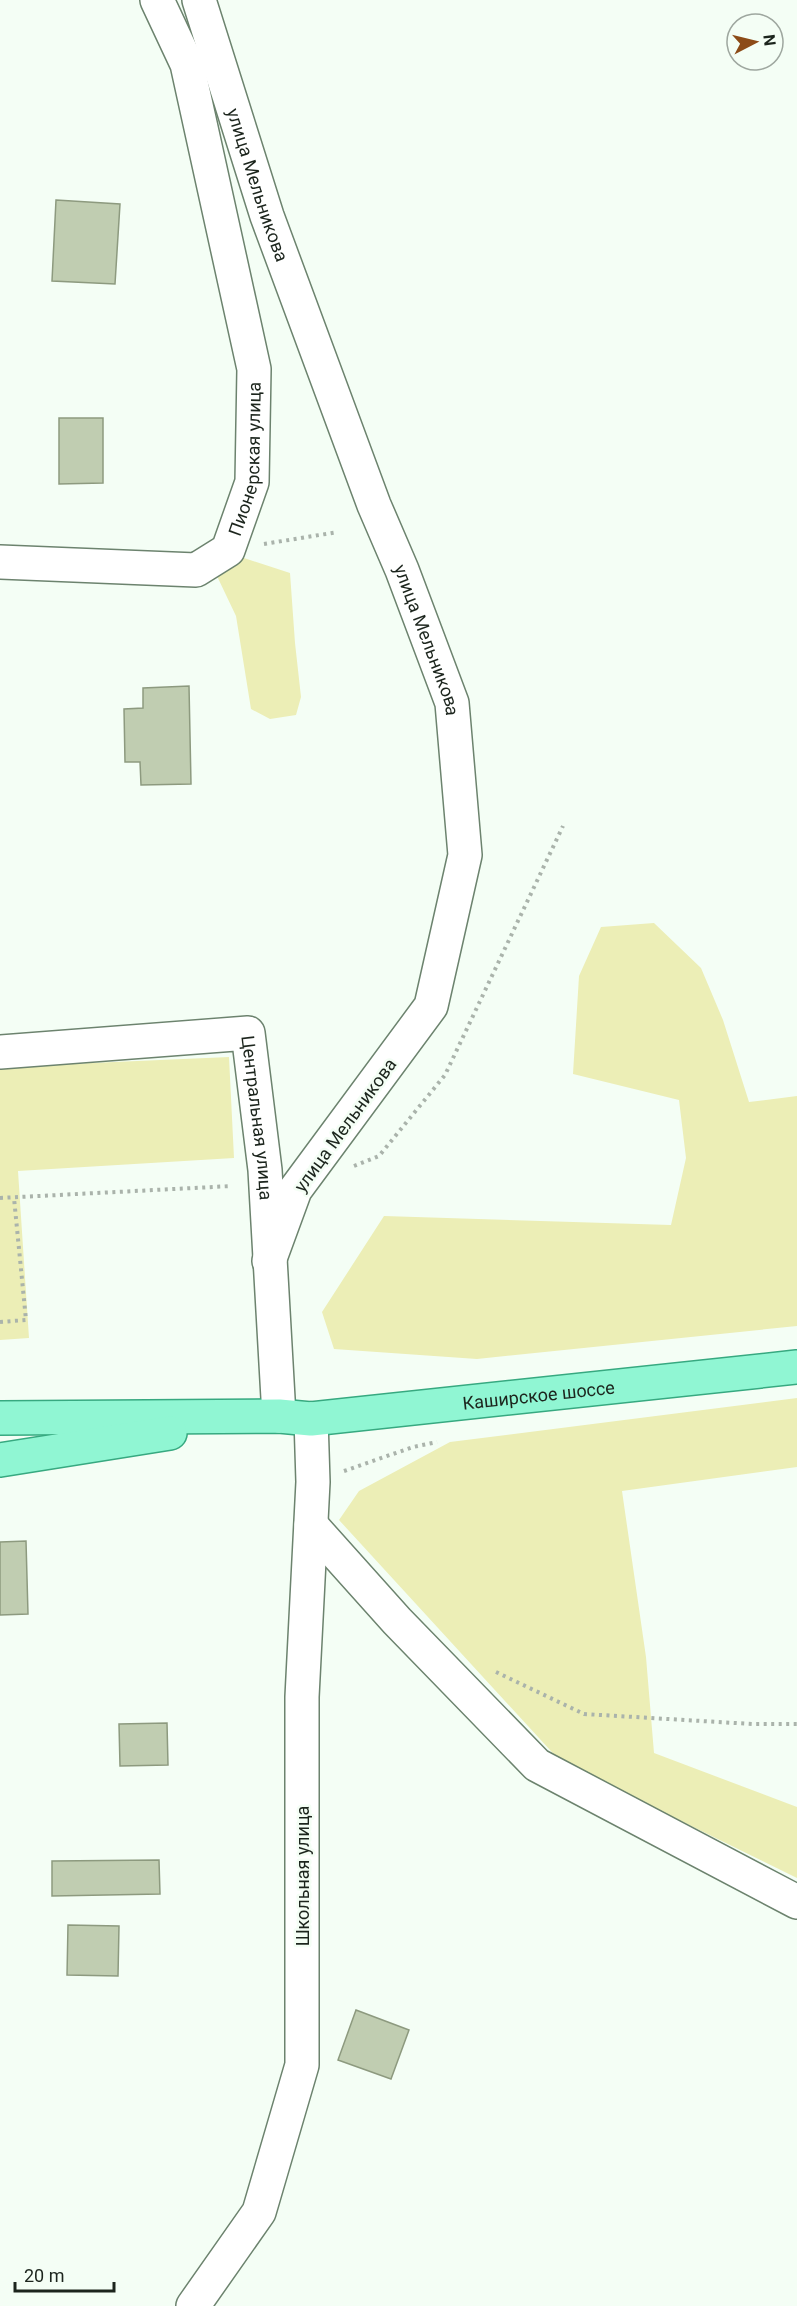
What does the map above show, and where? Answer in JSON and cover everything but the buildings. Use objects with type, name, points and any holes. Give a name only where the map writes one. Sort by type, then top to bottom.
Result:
[{"type":"main road","name":"Каширское шоссе","points":[[0,1460],[295,1418],[797,1367]]},
{"type":"main road","name":"Каширское шоссе","points":[[0,1418],[295,1418]]},
{"type":"street","name":"Пионерская улица","points":[[0,562],[196,570],[228,550],[252,482],[254,369],[187,64],[157,0]]},
{"type":"street","name":"улица Мельникова","points":[[199,0],[267,216],[374,505],[402,570],[452,703],[465,855],[431,1006],[295,1190],[269,1261]]},
{"type":"street","name":"Центральная улица","points":[[0,1052],[248,1033],[265,1170],[269,1261],[295,1418]]},
{"type":"street","name":"Школьная улица","points":[[193,2306],[259,2212],[302,2065],[302,1697],[313,1482],[295,1418]]},
{"type":"street","points":[[311,1525],[397,1621],[537,1765],[797,1902]]},
{"type":"path","points":[[228,550],[338,532]]},
{"type":"path","points":[[0,1198],[233,1186]]},
{"type":"path","points":[[0,1322],[26,1320],[14,1198]]},
{"type":"path","points":[[486,1668],[584,1714],[752,1724],[797,1724]]},
{"type":"green space","points":[[241,557],[290,573],[301,697],[296,715],[270,719],[251,709],[236,616],[216,574]]},
{"type":"green space","points":[[654,923],[701,968],[723,1020],[749,1102],[797,1096],[797,1326],[477,1359],[334,1349],[322,1312],[384,1216],[671,1225],[686,1158],[679,1100],[573,1074],[579,976],[601,927]]},
{"type":"green space","points":[[229,1057],[234,1158],[18,1171],[29,1338],[0,1340],[0,1067]]},
{"type":"green space","points":[[797,1398],[797,1467],[622,1491],[646,1657],[654,1753],[797,1807],[797,1878],[561,1762],[339,1520],[359,1491],[450,1442]]}]
